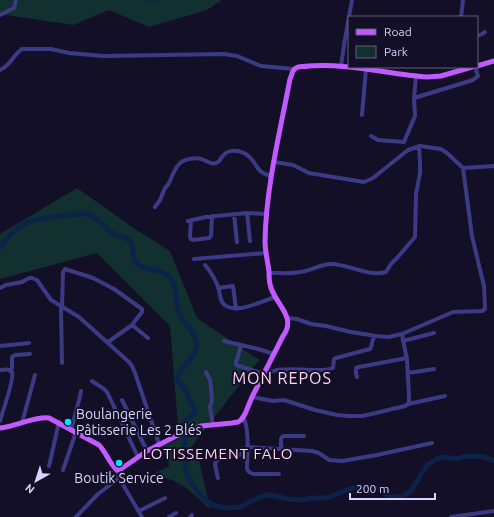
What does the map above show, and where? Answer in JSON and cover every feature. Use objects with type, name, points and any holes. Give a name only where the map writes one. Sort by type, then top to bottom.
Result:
[{"type":"main road","points":[[478,65],[494,61]]},
{"type":"main road","points":[[0,428],[45,417],[49,418],[59,422],[101,447],[113,467],[117,470],[121,469],[159,444],[180,434],[201,426],[238,422],[243,417],[264,373],[287,331],[287,318],[271,288],[265,243],[266,214],[274,162],[290,79],[294,69],[299,67],[318,65],[348,67]]},
{"type":"main road","points":[[358,68],[373,68],[416,76],[434,77],[454,70],[466,68]]},
{"type":"street","points":[[0,16],[14,8],[16,0]]},
{"type":"street","points":[[349,16],[352,0]]},
{"type":"street","points":[[461,16],[463,0]]},
{"type":"street","points":[[341,66],[348,21]]},
{"type":"street","points":[[478,36],[485,32]]},
{"type":"street","points":[[0,70],[22,49],[46,48],[103,56],[224,54],[237,56],[261,66],[294,69]]},
{"type":"street","points":[[414,98],[474,80],[478,76],[476,68]]},
{"type":"street","points":[[362,115],[366,69]]},
{"type":"street","points":[[371,136],[378,140],[404,142],[415,116],[414,98],[416,76]]},
{"type":"street","points":[[269,273],[301,272],[330,264],[365,272],[386,272],[391,264],[415,237],[416,194],[420,173],[419,146]]},
{"type":"street","points":[[274,162],[293,165],[309,173],[364,182],[373,178],[408,150],[419,146],[441,149],[463,168],[472,236],[484,286],[485,309],[482,311],[453,312],[402,334],[388,337],[374,336],[311,324],[294,318],[287,318]]},
{"type":"street","points":[[155,207],[168,185],[174,170],[185,160],[190,158],[200,159],[215,164],[219,162],[228,152],[240,152],[252,159],[260,172],[265,175],[272,176]]},
{"type":"street","points":[[463,168],[494,166]]},
{"type":"street","points":[[247,213],[250,240]]},
{"type":"street","points":[[212,216],[211,236],[209,238],[191,239],[190,220],[212,216],[234,214],[266,214]]},
{"type":"street","points":[[234,214],[237,242]]},
{"type":"street","points":[[194,260],[266,254]]},
{"type":"street","points":[[205,265],[212,273],[223,303],[230,308],[250,306],[275,297]]},
{"type":"street","points":[[62,363],[63,272],[65,270],[93,278],[114,289],[142,309],[142,312],[132,325],[108,342]]},
{"type":"street","points":[[0,288],[6,285],[22,282],[29,278],[34,278],[39,282],[51,300],[79,318],[108,342],[132,366],[159,444]]},
{"type":"street","points":[[218,288],[234,286],[236,308]]},
{"type":"street","points":[[132,325],[148,338]]},
{"type":"street","points":[[403,341],[434,333]]},
{"type":"street","points":[[402,334],[407,358],[408,404]]},
{"type":"street","points":[[241,345],[236,365],[264,373],[278,370],[324,370],[333,368],[334,360],[336,358],[370,349],[374,336]]},
{"type":"street","points":[[224,341],[274,354]]},
{"type":"street","points":[[0,346],[29,343]]},
{"type":"street","points":[[0,421],[13,375],[10,371],[12,368],[12,357],[15,355],[30,354]]},
{"type":"street","points":[[357,377],[356,368],[407,358]]},
{"type":"street","points":[[408,373],[434,369]]},
{"type":"street","points":[[0,370],[10,371]]},
{"type":"street","points":[[206,372],[210,380],[212,400],[210,407],[213,425]]},
{"type":"street","points":[[22,423],[35,375]]},
{"type":"street","points":[[92,381],[107,392],[138,457]]},
{"type":"street","points":[[63,470],[81,391]]},
{"type":"street","points":[[252,398],[273,401],[284,400],[337,415],[363,416],[445,396]]},
{"type":"street","points":[[122,400],[147,451]]},
{"type":"street","points":[[243,417],[246,426],[248,447],[247,469],[253,474],[279,474]]},
{"type":"street","points":[[49,466],[59,422]]},
{"type":"street","points":[[281,449],[282,437],[304,436]]},
{"type":"street","points":[[248,447],[312,451],[319,453],[329,460],[342,461],[432,443]]},
{"type":"street","points":[[218,478],[215,465],[219,459],[247,453]]},
{"type":"street","points":[[117,470],[119,478],[142,517]]},
{"type":"street","points":[[76,517],[98,494],[119,478]]},
{"type":"street","points":[[139,512],[165,498]]},
{"type":"street","points":[[451,517],[481,515],[494,511]]},
{"type":"street","points":[[169,517],[176,513]]},
{"type":"green space","points":[[0,0],[222,0],[207,10],[149,27],[109,10],[73,25],[0,14]]},
{"type":"green space","points":[[77,188],[135,229],[170,251],[197,318],[259,360],[192,446],[199,460],[210,509],[188,489],[172,480],[150,475],[170,466],[161,447],[179,439],[170,326],[97,253],[0,279],[0,234]]},
{"type":"waterway","points":[[143,0],[153,3],[159,0]]},
{"type":"waterway","points":[[0,247],[18,228],[32,221],[48,217],[87,214],[96,218],[111,232],[130,241],[134,259],[137,264],[144,268],[162,272],[170,278],[175,287],[179,313],[193,333],[196,341],[195,353],[181,370],[177,380],[185,389],[195,413],[185,421],[184,425],[185,463],[187,474],[202,497],[213,505],[225,508],[240,507],[266,495],[301,500],[326,498],[352,488],[367,486],[379,489],[390,497],[402,497],[411,491],[427,465],[436,459],[445,457],[457,459],[472,456],[485,457],[494,461]]},
{"type":"place","name":"Boulangerie Pâtisserie Les 2 Blés","points":[[68,422]]},
{"type":"place","name":"Boutik Service","points":[[119,463]]},
{"type":"district","name":"MON REPOS","points":[[282,378]]},
{"type":"district","name":"LOTISSEMENT FALO","points":[[218,454]]}]
